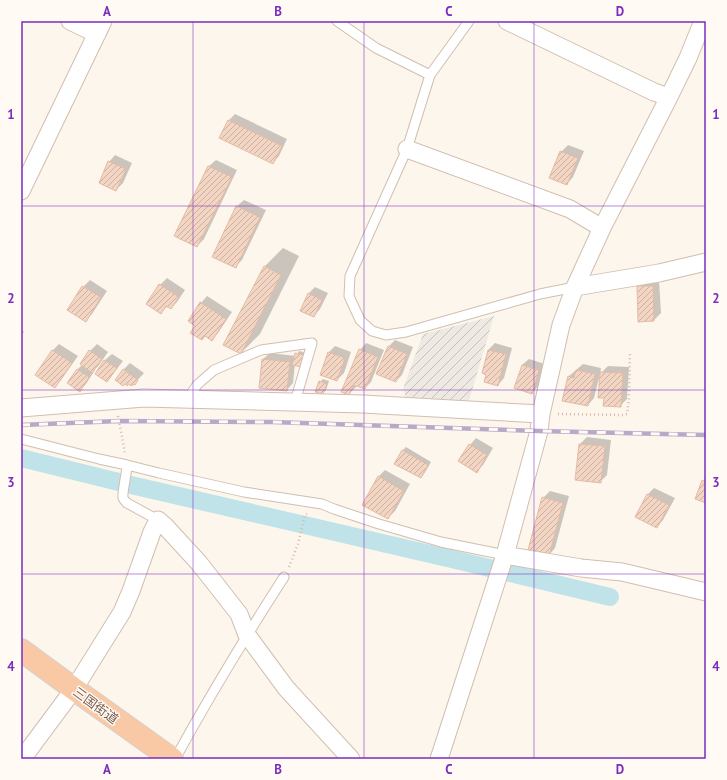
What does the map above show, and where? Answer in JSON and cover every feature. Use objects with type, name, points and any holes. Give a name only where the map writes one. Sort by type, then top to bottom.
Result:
[{"type":"highway","name":"三国街道","points":[[21,650],[173,759]]},
{"type":"street","points":[[21,191],[100,27],[70,21]]},
{"type":"street","points":[[506,21],[654,92],[669,97]]},
{"type":"street","points":[[439,759],[503,559],[539,430],[541,414],[561,325],[575,287],[602,228],[669,97],[688,58],[703,21]]},
{"type":"street","points":[[407,149],[570,209],[602,228]]},
{"type":"street","points":[[575,287],[659,273],[706,262]]},
{"type":"street","points":[[21,408],[144,398],[363,404],[541,414]]},
{"type":"street","points":[[22,759],[74,689],[122,612],[152,532],[158,520],[199,563],[239,614],[247,635],[286,688],[351,759]]},
{"type":"street","points":[[503,559],[622,572],[706,592]]},
{"type":"lane","points":[[337,21],[376,48],[430,75]]},
{"type":"lane","points":[[469,21],[430,75],[407,149],[350,276],[349,296],[360,320],[372,331],[386,334],[406,332],[540,294],[575,287]]},
{"type":"lane","points":[[188,399],[197,385],[214,370],[261,350],[312,343],[296,402]]},
{"type":"lane","points":[[21,439],[99,459],[127,469],[159,473],[244,492],[322,504],[379,524],[503,559]]},
{"type":"lane","points":[[127,469],[123,498],[127,503],[158,520]]},
{"type":"lane","points":[[173,759],[247,635],[284,577]]},
{"type":"path","points":[[541,414],[627,414],[629,398],[630,352]]},
{"type":"path","points":[[118,413],[127,469]]},
{"type":"path","points":[[284,577],[298,544],[305,515]]},
{"type":"shaded area","points":[[494,316],[469,401],[406,397],[403,389],[423,334]]},
{"type":"building","points":[[228,120],[282,146],[273,164],[219,138]]},
{"type":"building","points":[[560,151],[578,158],[567,185],[549,178]]},
{"type":"building","points":[[108,161],[126,169],[116,191],[99,183]]},
{"type":"building","points":[[208,166],[232,177],[197,247],[174,236]]},
{"type":"building","points":[[236,206],[260,217],[236,268],[212,257]]},
{"type":"building","points":[[264,266],[281,275],[241,354],[223,345]]},
{"type":"building","points":[[159,284],[179,297],[171,309],[166,306],[161,314],[146,304]]},
{"type":"building","points":[[82,286],[101,297],[86,322],[67,310]]},
{"type":"building","points":[[637,286],[653,286],[654,321],[638,322]]},
{"type":"building","points":[[308,293],[322,300],[314,317],[300,311]]},
{"type":"building","points":[[200,302],[226,319],[212,341],[205,336],[202,340],[190,333],[195,326],[188,321]]},
{"type":"building","points":[[388,346],[407,354],[396,382],[376,374]]},
{"type":"building","points":[[359,349],[378,357],[365,389],[353,385],[349,395],[341,392]]},
{"type":"building","points":[[52,350],[72,363],[55,388],[35,375]]},
{"type":"building","points":[[89,350],[102,359],[92,373],[80,364]]},
{"type":"building","points":[[488,350],[506,354],[498,386],[484,382],[486,375],[482,373]]},
{"type":"building","points":[[328,352],[345,358],[337,381],[320,375]]},
{"type":"building","points":[[295,353],[304,355],[301,367],[292,365]]},
{"type":"building","points":[[262,359],[290,362],[287,391],[259,388]]},
{"type":"building","points":[[104,360],[117,368],[107,382],[95,374]]},
{"type":"building","points":[[522,365],[539,370],[532,394],[514,388]]},
{"type":"building","points":[[77,369],[89,377],[80,392],[67,383]]},
{"type":"building","points":[[123,369],[138,380],[135,385],[132,384],[132,386],[128,384],[127,386],[125,384],[123,386],[115,380]]},
{"type":"building","points":[[576,370],[595,374],[588,406],[562,401],[568,376],[574,378]]},
{"type":"building","points":[[600,372],[623,373],[621,407],[603,406],[604,398],[598,398]]},
{"type":"building","points":[[319,381],[327,384],[323,394],[315,392]]},
{"type":"building","points":[[469,444],[487,455],[477,473],[458,461]]},
{"type":"building","points":[[579,444],[605,446],[601,483],[575,480]]},
{"type":"building","points":[[402,450],[428,465],[421,478],[394,464]]},
{"type":"building","points":[[378,476],[404,491],[388,519],[362,505]]},
{"type":"building","points":[[702,480],[706,482],[706,503],[695,499]]},
{"type":"building","points":[[647,494],[669,505],[657,528],[635,517]]},
{"type":"building","points":[[542,497],[563,503],[549,556],[528,550]]},
{"type":"waterway","points":[[21,458],[610,597]]},
{"type":"railway","points":[[21,425],[119,421],[272,422],[706,435]]}]
